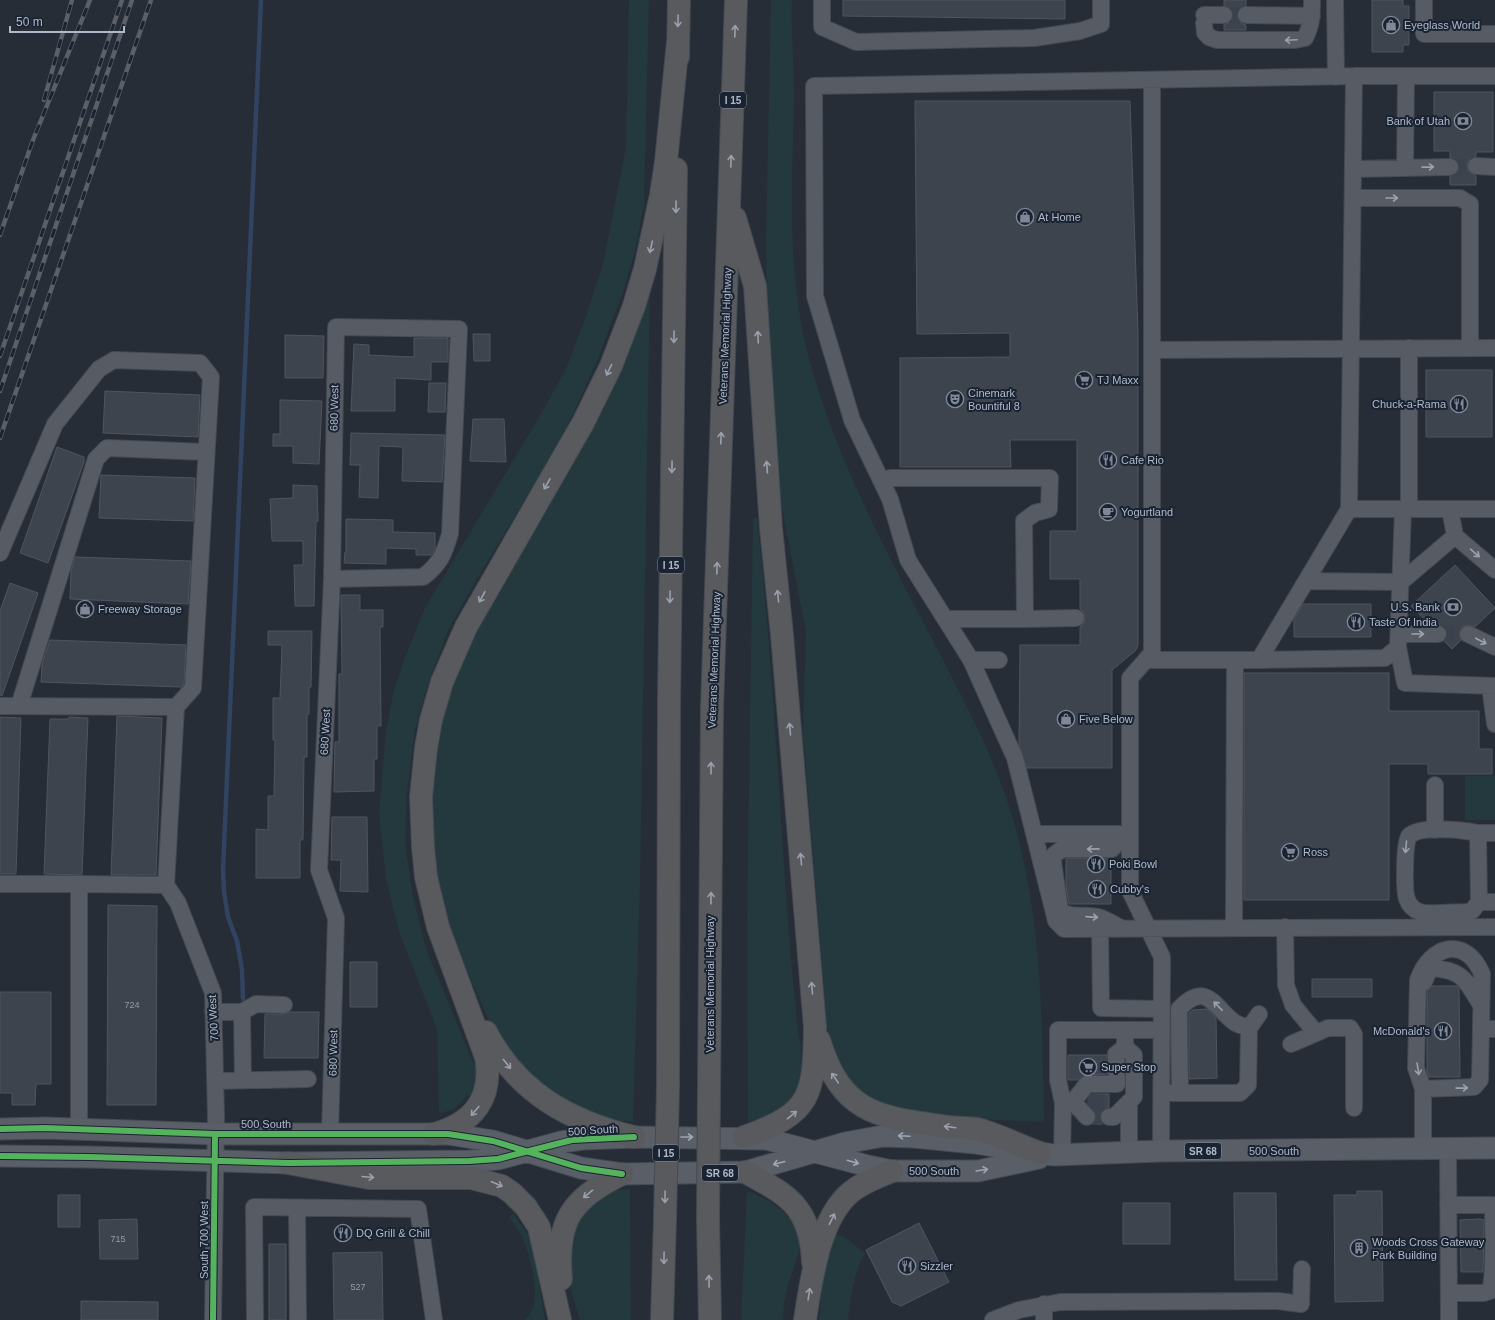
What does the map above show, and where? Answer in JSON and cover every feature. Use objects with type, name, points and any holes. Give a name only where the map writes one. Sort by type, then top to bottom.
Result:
[{"type":"highway","name":"I 15","points":[[662,1320],[668,1088],[669,703],[679,0]]},
{"type":"highway","name":"Veterans Memorial Highway","points":[[710,1320],[708,1218],[712,708],[736,0]]},
{"type":"highway","points":[[434,1134],[456,1127],[472,1114],[482,1100],[487,1085],[486,1057],[438,927],[426,876],[421,818],[423,776],[431,720],[442,682],[466,627],[583,423],[612,366],[634,306],[645,269],[661,195],[666,162],[678,42]]},
{"type":"highway","points":[[730,200],[755,286],[771,528],[782,635],[815,1027],[815,1058],[811,1083],[803,1103],[789,1118],[778,1124],[744,1137]]},
{"type":"highway","points":[[459,982],[499,1054],[528,1088],[552,1105],[576,1118],[606,1130],[634,1137]]},
{"type":"highway","points":[[815,1027],[831,1073],[848,1094],[870,1111],[891,1118],[978,1130],[1052,1155]]},
{"type":"highway","points":[[288,1163],[369,1178],[465,1177],[481,1179],[502,1186],[512,1193],[526,1207],[538,1227],[560,1320]]},
{"type":"highway","points":[[805,1320],[813,1269],[827,1229],[836,1210],[845,1197],[859,1186],[892,1171]]},
{"type":"highway","points":[[745,1172],[783,1195],[802,1213],[810,1234],[813,1269]]},
{"type":"highway","points":[[564,1320],[560,1252],[568,1216],[588,1194],[622,1174]]},
{"type":"main road","name":"500 South","points":[[0,1129],[79,1129],[216,1134],[434,1134],[478,1138],[531,1152],[581,1168],[622,1174],[745,1172],[858,1139],[895,1136],[975,1143],[1052,1155]]},
{"type":"main road","name":"500 South","points":[[0,1156],[288,1163],[484,1161],[531,1152],[572,1140],[634,1137],[744,1137],[766,1139],[892,1171],[978,1171],[1052,1155],[1161,1151],[1495,1148]]},
{"type":"street","points":[[822,0],[822,27],[856,42],[1034,38],[1080,31],[1101,24],[1101,0]]},
{"type":"street","points":[[1335,0],[1336,77]]},
{"type":"street","points":[[1424,0],[1424,34],[1495,34]]},
{"type":"street","points":[[1224,15],[1204,19],[1205,33],[1209,37],[1217,40],[1295,40],[1305,38],[1312,24],[1312,8],[1246,15]]},
{"type":"street","points":[[1259,660],[1350,509],[1354,76]]},
{"type":"street","points":[[1495,76],[1354,76],[814,86],[815,296],[852,420],[890,499],[908,560],[971,660],[1015,758],[1056,921],[1064,929],[1234,927],[1495,927]]},
{"type":"street","points":[[1405,168],[1406,76]]},
{"type":"street","points":[[1152,80],[1152,653],[1130,678],[1128,834],[1130,891],[1162,957],[1161,1151]]},
{"type":"street","points":[[1476,166],[1495,166]]},
{"type":"street","points":[[1353,169],[1450,167]]},
{"type":"street","points":[[1353,198],[1460,198],[1470,204],[1470,348]]},
{"type":"street","name":"680 West","points":[[330,1134],[336,918],[319,870],[332,579],[336,327],[459,329],[450,534],[444,554],[435,568],[423,577],[332,579]]},
{"type":"street","points":[[1409,348],[1406,509],[1400,582],[1398,640],[1405,683],[1492,686],[1495,724]]},
{"type":"street","points":[[1152,350],[1495,348]]},
{"type":"street","points":[[0,553],[55,424],[99,369],[114,360],[200,363],[211,376],[193,688],[176,707],[166,885],[0,884]]},
{"type":"street","points":[[19,706],[96,459],[107,448],[206,452]]},
{"type":"street","points":[[890,478],[1050,478],[1049,509],[1034,513],[1024,521],[1025,619]]},
{"type":"street","points":[[1350,509],[1495,509]]},
{"type":"street","points":[[1450,509],[1455,536],[1495,570]]},
{"type":"street","points":[[1306,581],[1400,582],[1455,536]]},
{"type":"street","points":[[945,619],[1076,618]]},
{"type":"street","points":[[1146,660],[1235,661],[1385,658],[1398,640],[1438,634]]},
{"type":"street","points":[[1468,634],[1495,647]]},
{"type":"street","points":[[971,660],[999,660]]},
{"type":"street","points":[[1234,927],[1235,661]]},
{"type":"street","points":[[0,706],[176,707]]},
{"type":"street","points":[[1434,785],[1435,830]]},
{"type":"street","points":[[1478,832],[1479,902],[1472,911],[1420,912],[1412,908],[1406,899],[1406,842],[1409,836],[1418,830],[1462,830],[1495,833]]},
{"type":"street","points":[[1034,834],[1128,834]]},
{"type":"street","points":[[1121,928],[1098,916],[1071,915],[1065,914],[1060,910],[1053,862],[1054,855],[1062,849],[1112,849],[1128,834]]},
{"type":"street","points":[[79,884],[79,1129]]},
{"type":"street","name":"700 West","points":[[166,885],[178,903],[213,993],[216,1081],[216,1134],[214,1161]]},
{"type":"street","points":[[1479,902],[1495,902]]},
{"type":"street","points":[[1285,927],[1286,985],[1293,1005],[1316,1033]]},
{"type":"street","points":[[1100,929],[1100,1008],[1161,1009]]},
{"type":"street","points":[[1423,1149],[1423,1089],[1416,1068],[1418,980],[1422,968],[1433,955],[1443,950],[1454,949],[1465,952],[1477,963],[1482,974],[1481,1005]]},
{"type":"street","points":[[1417,1041],[1423,1019],[1424,981],[1430,968],[1448,969],[1459,975],[1467,982],[1481,1005],[1488,1029],[1480,1080],[1474,1088],[1423,1089]]},
{"type":"street","points":[[1180,1092],[1179,1009],[1183,1005],[1199,997],[1208,997],[1214,1001],[1235,1024],[1249,1028]]},
{"type":"street","points":[[213,1012],[242,1012],[256,1004],[284,1004]]},
{"type":"street","points":[[242,1012],[243,1080]]},
{"type":"street","points":[[1161,1092],[1240,1093],[1248,1086],[1249,1028],[1259,1014]]},
{"type":"street","points":[[1291,1044],[1328,1028],[1350,1028],[1354,1034],[1354,1108]]},
{"type":"street","points":[[1078,1106],[1058,1080],[1058,1030],[1161,1030]]},
{"type":"street","points":[[1109,1110],[1129,1102],[1134,1097],[1134,1055],[1125,1047],[1125,1030]]},
{"type":"street","points":[[1052,1155],[1078,1106],[1087,1084],[1117,1084],[1116,1054],[1125,1047]]},
{"type":"street","points":[[216,1081],[308,1079]]},
{"type":"street","points":[[1129,1102],[1129,1152]]},
{"type":"street","points":[[1448,1149],[1449,1320]]},
{"type":"street","name":"South 700 West","points":[[213,1320],[214,1161]]},
{"type":"street","points":[[1448,1205],[1493,1205],[1494,1226],[1494,1282],[1490,1291],[1484,1293],[1449,1293]]},
{"type":"street","points":[[255,1320],[254,1207],[418,1209],[434,1320]]},
{"type":"street","points":[[297,1208],[298,1320]]},
{"type":"street","points":[[993,1320],[1019,1310],[1044,1304],[1278,1301],[1301,1304],[1302,1269]]},
{"type":"street","points":[[1044,1304],[1044,1320]]},
{"type":"green space","points":[[629,0],[649,0],[644,205],[636,247],[624,289],[596,364],[559,444],[481,572],[448,630],[425,694],[415,730],[407,791],[405,843],[413,897],[426,949],[476,1069],[474,1088],[471,1096],[468,1095],[453,1110],[439,1113],[437,1029],[399,932],[386,880],[379,812],[386,730],[394,690],[404,660],[425,608],[538,419],[566,369],[584,322],[603,264],[626,147]]},
{"type":"green space","points":[[771,0],[792,0],[794,100],[792,235],[798,302],[812,369],[836,438],[865,506],[897,572],[978,729],[995,767],[1015,827],[1025,868],[1037,952],[1042,1037],[1044,1122],[1007,1121],[933,1115],[897,1108],[871,1100],[856,1094],[828,1041],[803,732],[806,632],[777,482],[767,350],[766,239]]},
{"type":"green space","points":[[650,283],[640,883],[633,1122],[604,1119],[539,1090],[496,1037],[454,940],[439,899],[427,820],[444,695]]},
{"type":"green space","points":[[753,518],[757,518],[763,572],[772,680],[790,949],[797,1022],[801,1046],[802,1070],[796,1093],[786,1106],[772,1116],[756,1121],[748,1121],[747,918]]},
{"type":"green space","points":[[1465,776],[1495,776],[1495,820],[1465,820]]},
{"type":"green space","points":[[630,1189],[631,1320],[580,1320],[567,1277],[565,1255],[584,1207],[614,1190]]},
{"type":"green space","points":[[747,1191],[757,1195],[786,1214],[797,1232],[799,1243],[798,1254],[786,1293],[783,1320],[741,1320]]},
{"type":"green space","points":[[513,1213],[529,1236],[533,1247],[545,1320],[524,1320],[530,1314],[534,1306],[535,1284],[531,1262],[525,1244],[509,1217]]},
{"type":"green space","points":[[830,1231],[847,1239],[865,1253],[855,1277],[848,1320],[819,1320],[824,1264]]},
{"type":"building","points":[[843,0],[1065,0],[1065,19],[843,16]]},
{"type":"building","points":[[1224,0],[1246,0],[1246,6],[1238,10],[1237,15],[1241,23],[1246,25],[1246,30],[1224,30],[1224,24],[1229,23],[1233,15],[1232,10],[1224,6]]},
{"type":"building","name":"Eyeglass World","points":[[1372,0],[1403,0],[1403,6],[1409,6],[1409,45],[1403,45],[1403,52],[1372,52]]},
{"type":"building","name":"Bank of Utah","points":[[1434,92],[1493,92],[1493,152],[1476,152],[1476,157],[1468,161],[1467,165],[1468,171],[1476,176],[1476,185],[1450,185],[1450,176],[1458,171],[1458,162],[1450,158],[1450,151],[1434,151]]},
{"type":"building","points":[[915,101],[1130,101],[1138,333],[1138,646],[1135,651],[1112,670],[1112,768],[1027,768],[1019,745],[1020,645],[1080,645],[1080,627],[1084,623],[1085,618],[1084,613],[1080,609],[1080,579],[1050,579],[1050,531],[1077,531],[1077,440],[1010,440],[1011,467],[900,467],[900,358],[1010,357],[1010,333],[917,334]]},
{"type":"building","points":[[473,334],[490,334],[490,361],[474,361]]},
{"type":"building","points":[[285,335],[324,336],[323,378],[285,378]]},
{"type":"building","points":[[414,338],[448,338],[448,362],[431,362],[431,380],[395,378],[395,411],[351,411],[354,344],[369,345],[369,355],[414,357]]},
{"type":"building","name":"Chuck-a-Rama","points":[[1426,370],[1492,370],[1492,437],[1426,437]]},
{"type":"building","points":[[429,383],[446,383],[445,412],[428,412]]},
{"type":"building","points":[[105,391],[200,395],[198,437],[103,433]]},
{"type":"building","points":[[280,400],[322,401],[319,464],[293,463],[293,446],[273,446],[273,434],[280,434]]},
{"type":"building","points":[[473,419],[504,419],[506,462],[470,461]]},
{"type":"building","points":[[351,433],[445,435],[442,482],[402,481],[403,447],[379,446],[378,498],[359,497],[360,465],[350,465]]},
{"type":"building","points":[[57,447],[84,457],[84,462],[48,563],[20,553]]},
{"type":"building","points":[[101,475],[195,478],[193,521],[99,518]]},
{"type":"building","points":[[293,485],[317,486],[318,521],[316,521],[314,606],[295,606],[294,565],[303,565],[303,541],[272,541],[270,499],[293,498]]},
{"type":"building","points":[[346,519],[393,520],[393,532],[435,533],[435,549],[431,555],[416,555],[416,549],[386,548],[386,564],[344,563],[346,552]]},
{"type":"building","points":[[75,557],[191,561],[188,604],[70,599],[71,571]]},
{"type":"building","name":"U.S. Bank","points":[[1455,565],[1495,608],[1475,627],[1468,625],[1462,626],[1459,634],[1461,640],[1452,649],[1444,641],[1447,634],[1446,629],[1438,625],[1429,624],[1411,606]]},
{"type":"building","points":[[10,583],[38,593],[2,696],[0,695],[0,611]]},
{"type":"building","points":[[341,595],[360,595],[360,610],[383,610],[383,627],[380,627],[381,726],[377,726],[377,759],[374,759],[374,791],[334,792],[335,742],[339,742],[339,674],[342,674]]},
{"type":"building","points":[[1303,604],[1371,604],[1371,637],[1294,637],[1294,620]]},
{"type":"building","points":[[268,631],[312,631],[311,687],[309,687],[309,714],[307,714],[307,757],[304,757],[303,840],[300,840],[300,878],[256,878],[256,829],[268,830],[268,796],[274,796],[275,740],[273,740],[273,698],[280,698],[282,645],[268,645]]},
{"type":"building","points":[[50,640],[186,645],[184,684],[181,687],[41,682],[42,664]]},
{"type":"building","points":[[1244,673],[1389,673],[1389,711],[1479,711],[1479,749],[1492,749],[1492,774],[1428,774],[1428,764],[1389,764],[1389,900],[1244,900]]},
{"type":"building","points":[[117,716],[162,718],[156,875],[111,875]]},
{"type":"building","points":[[0,717],[21,718],[16,874],[0,874]]},
{"type":"building","points":[[69,717],[88,718],[82,875],[44,874],[50,719],[68,719]]},
{"type":"building","points":[[332,817],[367,817],[368,892],[340,891],[341,860],[331,860]]},
{"type":"building","points":[[1066,858],[1111,858],[1111,904],[1069,904],[1066,887]]},
{"type":"building","points":[[108,905],[157,906],[156,1105],[107,1105]]},
{"type":"building","points":[[350,962],[377,962],[377,1007],[350,1007]]},
{"type":"building","points":[[1312,979],[1372,979],[1372,997],[1312,997]]},
{"type":"building","name":"McDonald's","points":[[1432,986],[1457,986],[1459,988],[1460,1077],[1429,1077],[1427,1071],[1427,991]]},
{"type":"building","points":[[0,992],[51,992],[51,1084],[36,1084],[35,1105],[12,1105],[12,1093],[0,1093]]},
{"type":"building","points":[[1207,1009],[1216,1018],[1217,1078],[1189,1079],[1189,1013],[1193,1010]]},
{"type":"building","points":[[290,1012],[319,1012],[318,1058],[264,1058],[265,1014],[284,1014]]},
{"type":"building","name":"Super Stop","points":[[1068,1055],[1107,1055],[1107,1074],[1087,1075],[1078,1080],[1068,1080]]},
{"type":"building","points":[[1092,1094],[1109,1094],[1109,1108],[1101,1112],[1100,1120],[1096,1120],[1094,1111],[1088,1104],[1088,1099]]},
{"type":"building","name":"Woods Cross Gateway Park Building","points":[[1357,1191],[1382,1191],[1383,1301],[1335,1302],[1334,1195],[1357,1195]]},
{"type":"building","points":[[1234,1193],[1276,1193],[1277,1280],[1235,1280]]},
{"type":"building","points":[[58,1195],[80,1195],[80,1227],[58,1227]]},
{"type":"building","points":[[1123,1203],[1170,1203],[1170,1244],[1123,1244]]},
{"type":"building","points":[[137,1219],[138,1259],[100,1259],[99,1220]]},
{"type":"building","points":[[1460,1220],[1484,1220],[1483,1272],[1461,1272]]},
{"type":"building","name":"Sizzler","points":[[919,1223],[949,1282],[901,1306],[892,1302],[866,1250]]},
{"type":"building","points":[[269,1244],[286,1244],[286,1320],[269,1320]]},
{"type":"building","points":[[382,1252],[383,1320],[334,1320],[333,1253]]},
{"type":"building","points":[[81,1301],[158,1302],[158,1320],[81,1320]]},
{"type":"waterway","points":[[243,999],[242,970],[237,941],[228,917],[224,892],[223,869],[261,0]]},
{"type":"tunnel","points":[[1224,15],[1246,15]]},
{"type":"tunnel","points":[[1450,167],[1476,166]]},
{"type":"tunnel","points":[[1438,634],[1468,634]]},
{"type":"tunnel","points":[[1088,1102],[1109,1103]]},
{"type":"tunnel","points":[[1087,1117],[1109,1117]]},
{"type":"railway","points":[[44,100],[72,0]]},
{"type":"railway","points":[[0,235],[33,140],[90,0]]},
{"type":"railway","points":[[0,356],[122,0]]},
{"type":"railway","points":[[0,391],[132,0]]},
{"type":"railway","points":[[0,438],[151,0]]},
{"type":"cycle path","points":[[0,1129],[45,1128],[215,1134],[448,1134],[493,1141],[581,1168],[622,1174]]},
{"type":"cycle path","points":[[213,1320],[215,1134]]},
{"type":"cycle path","points":[[0,1156],[288,1163],[469,1161],[498,1159],[572,1140],[634,1137]]},
{"type":"place","name":"Eyeglass World","points":[[1391,25]]},
{"type":"place","name":"Bank of Utah","points":[[1463,121]]},
{"type":"place","name":"At Home","points":[[1025,217]]},
{"type":"place","name":"TJ Maxx","points":[[1084,380]]},
{"type":"place","name":"Cinemark Bountiful 8","points":[[955,399]]},
{"type":"place","name":"Chuck-a-Rama","points":[[1459,404]]},
{"type":"place","name":"Cafe Rio","points":[[1108,460]]},
{"type":"place","name":"Yogurtland","points":[[1108,512]]},
{"type":"place","name":"U.S. Bank","points":[[1453,607]]},
{"type":"place","name":"Freeway Storage","points":[[85,609]]},
{"type":"place","name":"Taste Of India","points":[[1356,622]]},
{"type":"place","name":"Five Below","points":[[1066,719]]},
{"type":"place","name":"Ross","points":[[1290,852]]},
{"type":"place","name":"Poki Bowl","points":[[1096,864]]},
{"type":"place","name":"Cubby's","points":[[1097,889]]},
{"type":"place","name":"McDonald's","points":[[1443,1031]]},
{"type":"place","name":"Super Stop","points":[[1088,1067]]},
{"type":"place","name":"DQ Grill & Chill","points":[[343,1233]]},
{"type":"place","name":"Woods Cross Gateway Park Building","points":[[1359,1248]]},
{"type":"place","name":"Sizzler","points":[[907,1266]]}]
